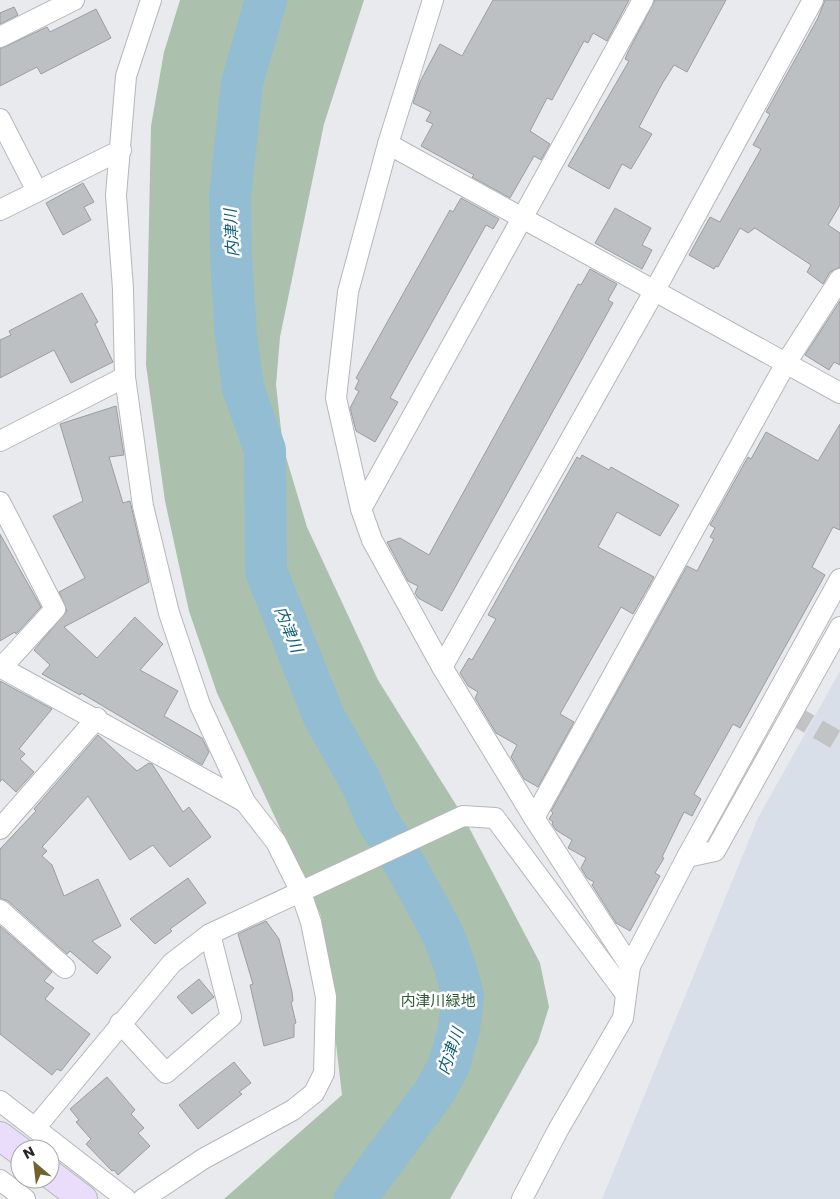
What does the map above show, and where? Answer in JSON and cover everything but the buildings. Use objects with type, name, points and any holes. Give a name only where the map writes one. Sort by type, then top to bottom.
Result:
[{"type":"main road","points":[[60,1182],[83,1199]]},
{"type":"street","points":[[0,37],[74,0]]},
{"type":"street","points":[[142,1199],[203,1159],[293,1110],[314,1093],[324,1073],[326,997],[311,922],[307,887],[245,802],[200,705],[168,614],[144,506],[125,377],[123,289],[116,195],[126,76],[151,0]]},
{"type":"street","points":[[434,0],[388,144],[348,292],[336,398],[361,509],[372,540],[442,667],[534,818],[630,966]]},
{"type":"street","points":[[361,509],[643,0]]},
{"type":"street","points":[[442,667],[655,290],[813,0]]},
{"type":"street","points":[[0,120],[37,191]]},
{"type":"street","points":[[388,144],[840,393]]},
{"type":"street","points":[[0,210],[121,150]]},
{"type":"street","points":[[534,818],[786,363],[840,279]]},
{"type":"street","points":[[0,441],[125,377]]},
{"type":"street","points":[[0,502],[55,609],[1,667],[97,718],[245,802]]},
{"type":"street","points":[[522,1199],[558,1130],[623,1018],[630,966],[687,857],[840,578]]},
{"type":"street","points":[[687,857],[715,851],[840,627]]},
{"type":"street","points":[[0,829],[97,718]]},
{"type":"street","points":[[35,1128],[120,1023],[172,963],[210,934],[307,887],[463,816],[495,818],[625,992]]},
{"type":"street","points":[[0,910],[65,968]]},
{"type":"street","points":[[120,1023],[166,1073],[231,1017],[210,934]]},
{"type":"street","points":[[0,1101],[126,1199]]},
{"type":"street","points":[[0,1180],[25,1199]]},
{"type":"shaded area","points":[[840,671],[840,1199],[602,1199],[758,818]]},
{"type":"green space","name":"内津川緑地","points":[[180,0],[364,0],[324,124],[280,337],[276,385],[283,447],[307,527],[378,680],[463,816],[540,963],[549,1007],[538,1042],[450,1199],[224,1199],[342,1095],[321,916],[217,693],[189,611],[165,501],[146,365],[151,126],[164,52]]},
{"type":"waterway","name":"内津川","points":[[266,0],[242,83],[230,196],[231,256],[236,337],[243,388],[265,450],[266,571],[324,717],[361,782],[376,818],[398,852],[442,932],[455,966],[463,996],[459,1029],[449,1065],[435,1091],[355,1199]]},
{"type":"tunnel","points":[[792,714],[840,742]]}]
